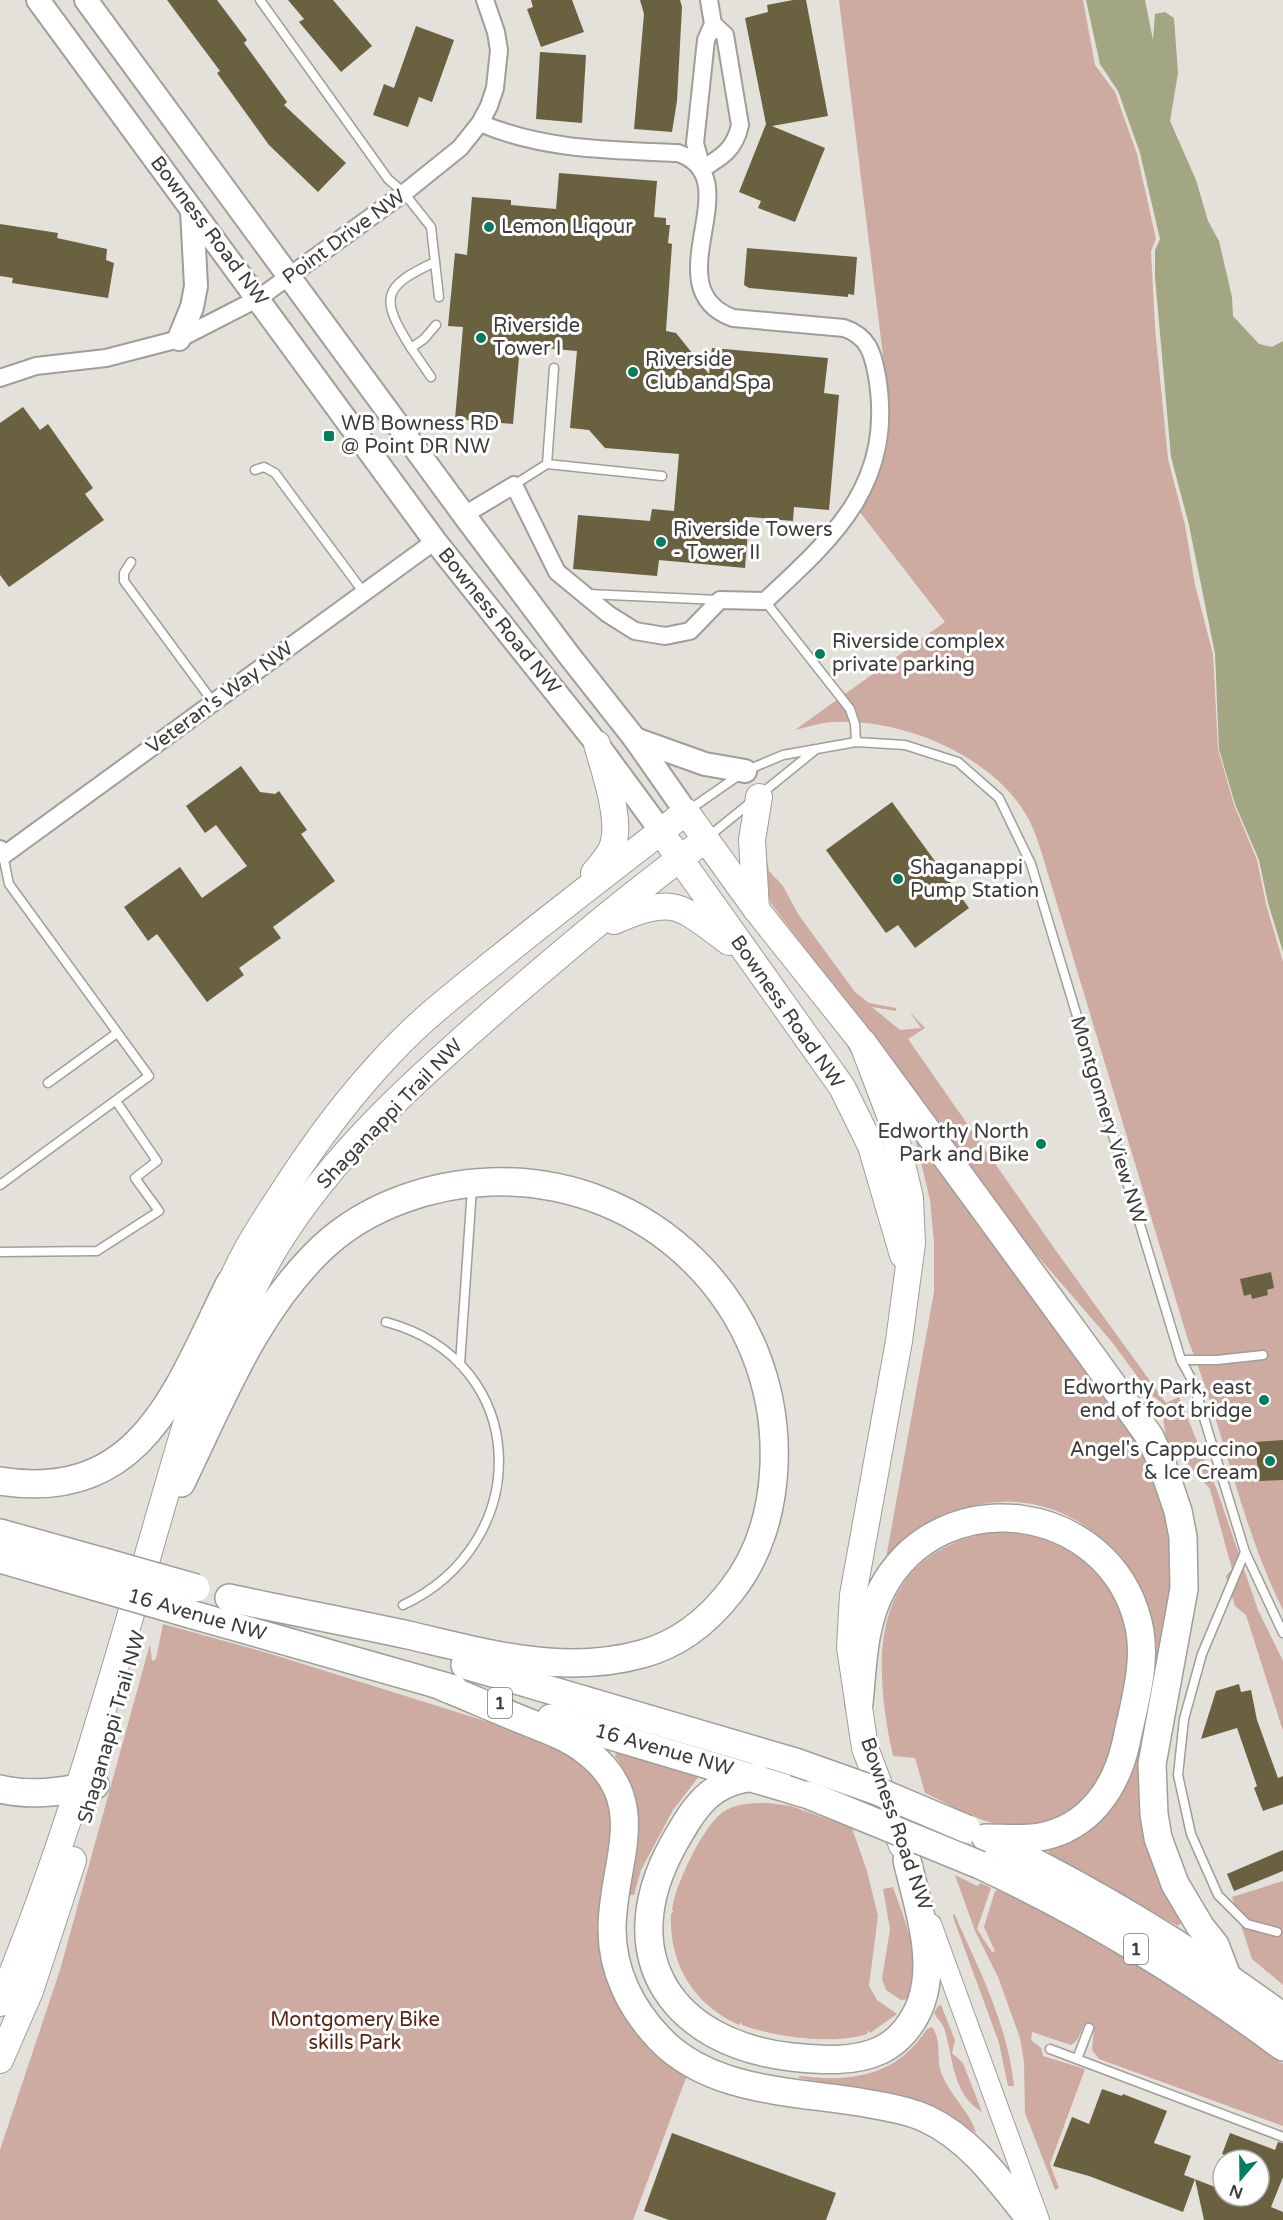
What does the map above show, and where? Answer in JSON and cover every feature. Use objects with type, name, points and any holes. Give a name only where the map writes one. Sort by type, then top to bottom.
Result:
[{"type":"highway","points":[[862,1041],[1150,1437],[1161,1461],[1178,1511],[1183,1537],[1184,1589],[1152,1764],[1154,1814],[1158,1838],[1175,1884],[1195,1919],[1215,1945],[1227,1976]]},
{"type":"highway","points":[[181,1483],[260,1325],[284,1289],[325,1245],[379,1209],[444,1187],[514,1181],[544,1184],[579,1192],[615,1205],[666,1235],[713,1281],[733,1309],[759,1365],[773,1423],[774,1449],[768,1514],[756,1550],[741,1578],[718,1609],[695,1629],[671,1643],[644,1654],[614,1660],[546,1664],[479,1653],[229,1598]]},
{"type":"highway","points":[[0,1481],[46,1484],[98,1471],[119,1460],[154,1426],[176,1392],[230,1283]]},
{"type":"highway","points":[[858,1703],[866,1638],[875,1602],[894,1571],[924,1544],[955,1527],[973,1521],[1011,1517],[1039,1521],[1065,1531],[1098,1554],[1123,1585],[1138,1623],[1141,1643],[1138,1683],[1118,1773],[1103,1798],[1093,1809],[1062,1830],[1035,1838],[976,1833]]},
{"type":"highway","name":"16 Avenue NW","points":[[0,1533],[100,1574],[193,1601],[436,1684],[756,1777],[809,1795],[980,1865],[1128,1944],[1204,1992],[1283,2047]]},
{"type":"highway","name":"16 Avenue NW","points":[[0,1559],[100,1574]]},
{"type":"highway","name":"16 Avenue NW","points":[[193,1601],[229,1598],[795,1762],[877,1791],[976,1833],[1128,1914],[1227,1976],[1283,2017]]},
{"type":"highway","points":[[436,1684],[577,1744],[599,1762],[611,1778],[622,1803],[627,1830],[612,1916],[615,1957],[631,2001],[665,2044],[697,2067],[729,2080],[880,2106],[927,2119],[968,2146],[1031,2220]]},
{"type":"highway","points":[[756,1777],[723,1784],[699,1806],[667,1858],[654,1891],[650,1911],[650,1943],[661,1980],[681,2009],[717,2037],[758,2051],[821,2060],[863,2056],[882,2049],[899,2038],[921,2003],[927,1964],[907,1860]]},
{"type":"highway","points":[[0,1789],[16,1793],[50,1794],[87,1787]]},
{"type":"main road","name":"Bowness Road NW","points":[[38,0],[259,298],[435,541],[597,744],[842,1087],[870,1146],[907,1270]]},
{"type":"main road","name":"Bowness Road NW","points":[[86,0],[464,515],[636,739],[705,840],[756,909],[862,1041],[892,1121],[910,1198],[912,1243],[899,1341],[853,1595],[850,1647],[865,1748],[907,1860]]},
{"type":"main road","points":[[179,339],[192,307],[196,286],[192,210]]},
{"type":"main road","points":[[636,739],[705,764],[745,771]]},
{"type":"main road","points":[[582,890],[612,849],[614,830],[611,792],[597,744]]},
{"type":"main road","points":[[756,909],[752,840],[759,796]]},
{"type":"main road","name":"Shaganappi Trail NW","points":[[0,2060],[30,1991],[54,1922],[166,1483],[230,1283],[256,1233],[305,1157],[340,1110],[392,1051],[439,1007],[582,890],[686,812]]},
{"type":"main road","name":"Shaganappi Trail NW","points":[[0,2003],[87,1787],[197,1426],[248,1298],[275,1248],[327,1174],[430,1066],[581,936],[705,840]]},
{"type":"main road","points":[[581,936],[647,907],[671,907],[685,909],[746,955]]},
{"type":"street","name":"Point Drive NW","points":[[0,378],[36,366],[106,358],[179,339],[259,298],[405,193],[459,148],[480,123],[492,97],[498,69],[496,32],[485,0]]},
{"type":"street","points":[[464,515],[514,485],[557,572],[608,614],[635,632],[665,636],[690,631],[720,600],[765,601],[827,542],[857,502],[874,457],[880,412],[879,387],[872,351],[862,337],[844,328],[733,318],[723,314],[706,299],[699,278],[708,193],[694,144],[706,40],[713,24],[709,0]]},
{"type":"street","points":[[702,169],[727,154],[738,138],[740,125],[725,35],[713,24]]},
{"type":"street","points":[[480,123],[519,138],[554,145],[678,153],[687,156],[702,169]]},
{"type":"street","name":"Veteran's Way NW","points":[[1,854],[435,541]]},
{"type":"street","name":"Bowness Road NW","points":[[907,1860],[1039,2220]]},
{"type":"lane","points":[[260,0],[388,179],[405,193],[431,227],[439,297]]},
{"type":"lane","points":[[431,377],[393,319],[390,300],[393,290],[403,277],[435,262]]},
{"type":"lane","points":[[411,348],[424,339],[436,325]]},
{"type":"lane","points":[[547,464],[554,368]]},
{"type":"lane","points":[[514,485],[547,464],[662,476]]},
{"type":"lane","points":[[255,470],[264,467],[275,473],[364,593]]},
{"type":"lane","points":[[131,562],[124,573],[124,581],[213,702]]},
{"type":"lane","points":[[584,594],[720,600]]},
{"type":"lane","points":[[765,601],[850,709],[855,724],[856,742]]},
{"type":"lane","name":"Montgomery View NW","points":[[686,812],[745,771],[783,755],[856,742],[905,745],[958,762],[999,798],[1031,864],[1181,1360],[1193,1382],[1245,1552],[1283,1633]]},
{"type":"lane","name":"Montgomery View NW","points":[[705,840],[815,751]]},
{"type":"lane","name":"Veteran's Way NW","points":[[1,854],[9,885],[148,1076],[116,1101]]},
{"type":"lane","points":[[48,1083],[117,1034]]},
{"type":"lane","points":[[0,1185],[116,1101],[157,1161],[135,1178],[159,1211],[98,1251],[0,1252]]},
{"type":"lane","points":[[460,1364],[472,1183]]},
{"type":"lane","points":[[386,1322],[423,1336],[460,1364],[482,1395],[495,1426],[499,1467],[496,1494],[489,1519],[467,1557],[437,1587],[403,1605]]},
{"type":"lane","points":[[1181,1360],[1217,1360],[1263,1355]]},
{"type":"lane","points":[[1245,1552],[1202,1654],[1184,1719],[1178,1775],[1191,1834],[1218,1895],[1247,1924],[1277,1932]]},
{"type":"lane","points":[[1077,2060],[1089,2028]]},
{"type":"lane","points":[[1050,2049],[1283,2137]]},
{"type":"green space","points":[[839,0],[1083,0],[1095,65],[1115,92],[1137,154],[1156,239],[1151,251],[1155,328],[1168,459],[1185,525],[1195,585],[1213,654],[1218,749],[1234,805],[1257,860],[1266,904],[1283,962],[1283,1610],[1255,1544],[1201,1373],[1188,1340],[1042,852],[1028,818],[1013,796],[993,776],[945,746],[917,735],[889,727],[862,723],[830,722],[795,730],[945,622],[859,511],[880,462],[889,404]]},
{"type":"green space","points":[[762,848],[765,848],[769,871],[783,886],[798,914],[855,992],[869,1003],[896,1008],[896,1011],[872,1007],[900,1030],[921,1028],[909,1011],[925,1028],[908,1039],[1166,1403],[1179,1397],[1217,1490],[1258,1610],[1283,1661],[1283,1731],[1246,1615],[1235,1606],[1226,1576],[1232,1569],[1210,1489],[1166,1439],[1161,1402],[1151,1395],[1112,1342],[1010,1224],[770,902]]},
{"type":"green space","points":[[914,1133],[1134,1437],[1149,1467],[1160,1496],[1171,1552],[1168,1610],[1155,1672],[1154,1637],[1146,1604],[1131,1573],[1109,1546],[1083,1524],[1052,1509],[1018,1502],[968,1507],[932,1525],[886,1558],[934,1292],[934,1243],[930,1200]]},
{"type":"green space","points":[[1001,1530],[1045,1539],[1084,1559],[1100,1573],[1113,1590],[1123,1610],[1130,1643],[1128,1674],[1111,1751],[1104,1772],[1088,1795],[1077,1805],[1052,1819],[1025,1826],[988,1822],[925,1793],[915,1758],[893,1756],[882,1679],[883,1644],[890,1611],[904,1583],[926,1559],[958,1541]]},
{"type":"green space","name":"Montgomery Bike skills Park","points":[[163,1624],[271,1654],[536,1737],[550,1742],[588,1767],[604,1790],[610,1807],[612,1837],[598,1913],[602,1956],[687,2075],[633,2220],[0,2220],[0,2150],[60,1970],[150,1644],[152,1661],[156,1659]]},
{"type":"green space","points":[[1146,1718],[1145,1833],[1158,1878],[1181,1923],[1178,1926],[1051,1856],[1048,1851],[1091,1827],[1117,1800],[1133,1765]]},
{"type":"green space","points":[[616,1751],[700,1775],[673,1810],[641,1870],[634,1895],[628,1895],[637,1840],[636,1807],[625,1774],[615,1756]]},
{"type":"green space","points":[[768,1803],[791,1806],[852,1828],[867,1871],[878,1916],[869,1986],[877,2000],[897,2014],[870,2033],[868,2030],[867,2034],[838,2039],[804,2038],[770,2033],[742,2025],[741,2022],[739,2025],[709,2006],[697,1994],[680,1966],[671,1932],[671,1914],[674,1911],[672,1910],[678,1886],[691,1857],[707,1830],[723,1812],[745,1804]]},
{"type":"green space","points":[[955,1875],[977,1886],[981,1883],[991,1888],[977,1929],[992,1952],[995,1951],[984,1927],[995,1891],[998,1890],[1072,1928],[1145,1970],[1283,2064],[1283,2126],[1099,2059],[1092,2050],[1094,2028],[1085,2024],[1077,2040],[1071,2045],[1032,2032],[1031,2040],[1041,2048],[1043,2056],[1085,2069],[1050,2164],[1059,2188],[1055,2190],[1025,2113],[1024,2062],[1020,2038],[998,1977],[975,1931]]},
{"type":"green space","points":[[1283,1881],[1283,1985],[1252,1959],[1232,1897]]},
{"type":"green space","points":[[893,1887],[907,1928],[913,1956],[912,1985],[907,1999],[901,2000],[886,1990],[882,1979],[890,1929],[883,1889]]},
{"type":"green space","points":[[954,1913],[999,2018],[1014,2086],[1008,2086],[999,2043],[953,1917]]},
{"type":"green space","points":[[941,2005],[955,2040],[952,2053],[963,2063],[982,2112],[964,2095],[959,2085],[944,2028],[934,2013]]},
{"type":"green space","points":[[932,2027],[937,2038],[939,2061],[944,2080],[970,2119],[976,2133],[941,2110],[906,2097],[799,2078],[799,2076],[837,2078],[855,2076],[887,2067],[915,2045],[927,2029]]},
{"type":"shaded area","points":[[1086,0],[1145,0],[1153,40],[1155,14],[1165,12],[1174,18],[1178,73],[1170,121],[1196,180],[1208,221],[1219,241],[1232,297],[1233,316],[1259,344],[1272,347],[1283,341],[1283,952],[1268,903],[1259,860],[1235,804],[1219,749],[1215,654],[1189,525],[1171,457],[1155,277],[1155,250],[1160,239],[1140,153],[1118,91],[1100,64]]},
{"type":"building","points":[[167,0],[217,0],[247,40],[244,43],[287,102],[284,105],[346,163],[318,192],[269,145],[217,73],[220,71]]},
{"type":"building","points":[[288,0],[333,0],[372,46],[341,72],[299,22],[304,19]]},
{"type":"building","points":[[531,0],[572,0],[584,32],[541,47],[527,9],[533,7]]},
{"type":"building","points":[[640,0],[680,0],[682,7],[677,101],[672,132],[634,129],[644,14]]},
{"type":"building","points":[[806,0],[828,116],[772,126],[825,148],[795,222],[758,208],[761,201],[739,192],[766,124],[745,18],[768,12],[767,5]]},
{"type":"building","points":[[416,26],[454,40],[432,102],[419,97],[408,127],[373,115],[384,84],[394,88]]},
{"type":"building","points":[[540,52],[586,55],[582,123],[536,119]]},
{"type":"building","points":[[559,173],[657,181],[654,217],[666,218],[666,225],[670,225],[668,243],[672,244],[666,331],[676,333],[709,374],[712,348],[828,358],[824,393],[839,395],[829,510],[794,507],[793,521],[749,517],[745,568],[659,560],[657,576],[573,569],[578,515],[650,521],[652,509],[674,511],[679,454],[605,448],[589,430],[570,428],[577,351],[520,346],[513,424],[455,419],[463,327],[448,326],[455,253],[467,255],[472,197],[511,200],[511,205],[556,209]]},
{"type":"building","points":[[0,224],[58,233],[57,238],[107,249],[106,260],[114,263],[108,298],[12,283],[13,278],[0,276]]},
{"type":"building","points":[[747,248],[857,257],[854,295],[848,294],[848,297],[749,288],[744,285]]},
{"type":"building","points":[[23,407],[40,430],[48,424],[93,488],[85,494],[104,520],[9,587],[0,575],[0,423]]},
{"type":"building","points":[[241,766],[260,792],[275,794],[279,791],[307,830],[301,834],[335,881],[273,927],[281,938],[239,968],[244,975],[207,1002],[157,934],[148,941],[124,907],[180,867],[202,898],[247,866],[216,825],[205,833],[186,806]]},
{"type":"building","name":"Shaganappi Pump Station","points":[[892,802],[969,908],[915,948],[898,925],[886,933],[826,850]]},
{"type":"building","points":[[1271,1272],[1274,1288],[1267,1290],[1268,1295],[1252,1299],[1251,1294],[1244,1296],[1240,1279]]},
{"type":"building","name":"Angel's Cappuccino & Ice Cream","points":[[1283,1440],[1283,1480],[1259,1481],[1255,1442]]},
{"type":"building","points":[[1239,1684],[1241,1692],[1251,1690],[1257,1720],[1278,1778],[1283,1776],[1283,1804],[1263,1811],[1237,1728],[1201,1739],[1216,1691]]},
{"type":"building","points":[[1283,1850],[1283,1871],[1234,1891],[1227,1874]]},
{"type":"building","points":[[1102,2089],[1122,2096],[1123,2094],[1167,2111],[1154,2143],[1191,2156],[1184,2175],[1195,2179],[1183,2212],[1089,2176],[1053,2166],[1072,2117],[1089,2124]]},
{"type":"building","points":[[672,2133],[836,2193],[826,2220],[669,2220],[644,2211]]},
{"type":"building","points":[[1230,2133],[1270,2148],[1224,2148]]},
{"type":"building","points":[[1278,2142],[1283,2143],[1283,2177],[1271,2207],[1271,2148],[1275,2150]]},
{"type":"building","points":[[1195,2179],[1211,2185],[1211,2208],[1271,2207],[1283,2212],[1283,2220],[1204,2220]]},
{"type":"place","name":"Lemon Liqour","points":[[489,227]]},
{"type":"place","name":"Riverside Tower I","points":[[481,338]]},
{"type":"place","name":"Riverside Club and Spa","points":[[633,372]]},
{"type":"place","name":"WB Bowness RD @ Point DR NW","points":[[329,436]]},
{"type":"place","name":"Riverside Towers - Tower II","points":[[661,542]]},
{"type":"place","name":"Riverside complex private parking","points":[[820,654]]},
{"type":"place","name":"Shaganappi Pump Station","points":[[898,879]]},
{"type":"place","name":"Edworthy North Park and Bike","points":[[1041,1144]]},
{"type":"place","name":"Edworthy Park, east end of foot bridge","points":[[1264,1400]]},
{"type":"place","name":"Angel's Cappuccino & Ice Cream","points":[[1270,1461]]}]
